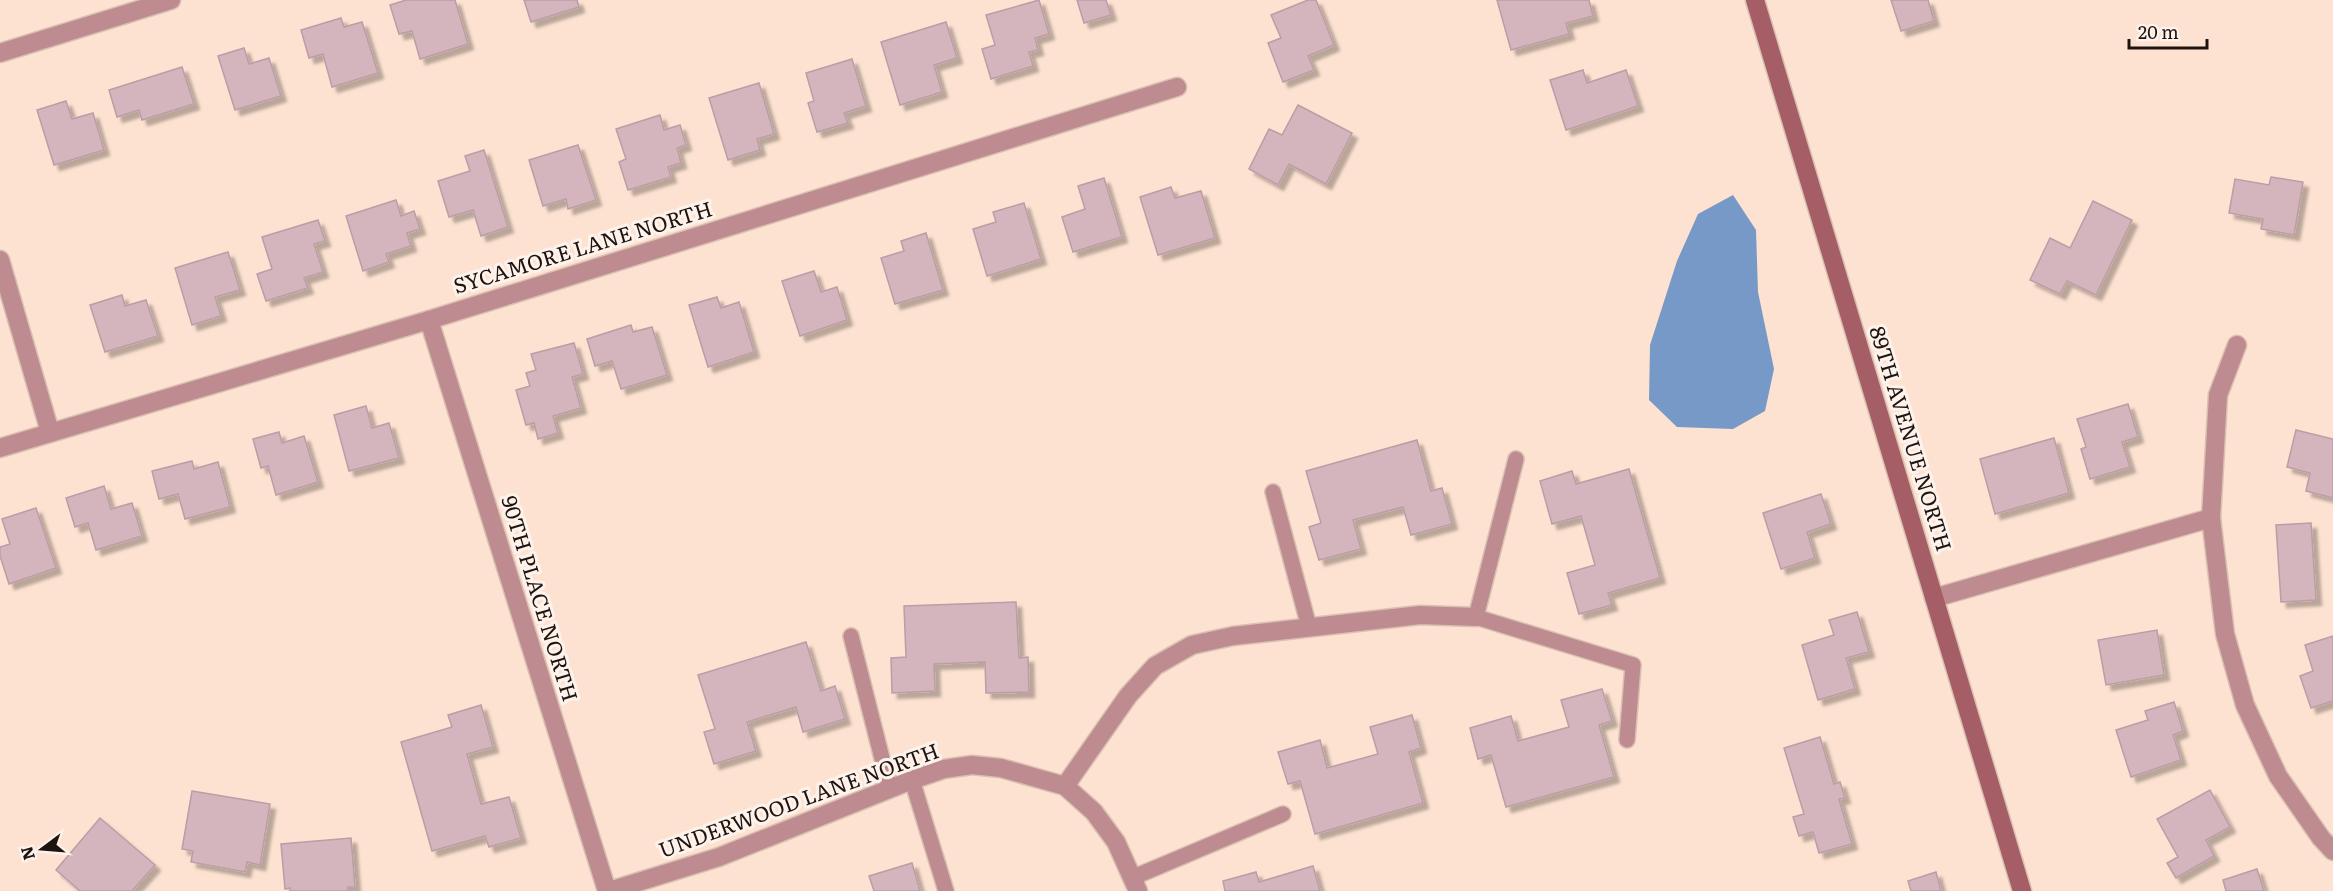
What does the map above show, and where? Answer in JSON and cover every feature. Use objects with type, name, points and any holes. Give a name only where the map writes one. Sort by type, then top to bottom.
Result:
[{"type":"street","points":[[0,53],[171,0]]},
{"type":"street","name":"89TH AVENUE NORTH","points":[[1755,0],[2022,891]]},
{"type":"street","name":"SYCAMORE LANE NORTH","points":[[0,448],[429,320],[1177,87]]},
{"type":"street","points":[[0,260],[50,432]]},
{"type":"street","name":"90TH PLACE NORTH","points":[[429,320],[608,891]]},
{"type":"street","points":[[2237,345],[2218,395],[2211,518],[2225,634],[2245,705],[2278,776],[2320,838],[2333,851]]},
{"type":"street","points":[[1934,598],[2211,518]]},
{"type":"street","points":[[1136,884],[1116,842],[1100,819],[1065,786],[1128,696],[1155,666],[1192,645],[1233,636],[1420,615],[1476,617]]},
{"type":"street","name":"UNDERWOOD LANE NORTH","points":[[608,891],[719,857],[944,769],[972,765],[1012,770],[1065,786]]},
{"type":"lane","points":[[1516,459],[1476,617],[1633,665],[1627,740]]},
{"type":"lane","points":[[1273,492],[1309,627]]},
{"type":"lane","points":[[851,636],[890,789]]},
{"type":"lane","points":[[912,780],[946,891]]},
{"type":"lane","points":[[1136,884],[1283,814]]},
{"type":"water","points":[[1733,195],[1756,230],[1758,292],[1774,369],[1765,411],[1733,429],[1677,427],[1649,400],[1650,345],[1677,261],[1698,214]]},
{"type":"building","points":[[406,0],[455,0],[468,44],[420,59],[412,31],[399,34],[390,5]]},
{"type":"building","points":[[524,0],[577,0],[579,7],[531,22]]},
{"type":"building","points":[[1039,0],[1049,34],[1035,38],[1038,50],[1029,52],[1033,66],[991,79],[982,49],[995,45],[986,15]]},
{"type":"building","points":[[1077,0],[1106,0],[1111,15],[1084,23]]},
{"type":"building","points":[[1308,0],[1316,0],[1334,45],[1308,56],[1314,70],[1283,82],[1268,43],[1281,38],[1271,15]]},
{"type":"building","points":[[1497,0],[1589,0],[1593,16],[1566,23],[1569,34],[1511,50]]},
{"type":"building","points":[[1891,0],[1928,0],[1934,21],[1901,31]]},
{"type":"building","points":[[341,18],[344,27],[362,22],[378,73],[332,87],[323,54],[309,58],[301,30]]},
{"type":"building","points":[[946,22],[957,58],[934,65],[942,92],[900,105],[881,42]]},
{"type":"building","points":[[244,48],[249,64],[269,58],[281,96],[235,110],[218,56]]},
{"type":"building","points":[[852,59],[866,106],[844,113],[848,123],[817,132],[808,103],[814,101],[806,73]]},
{"type":"building","points":[[182,67],[194,104],[142,120],[139,110],[117,117],[109,90]]},
{"type":"building","points":[[1583,70],[1587,83],[1626,70],[1638,106],[1566,130],[1550,80]]},
{"type":"building","points":[[759,83],[774,134],[757,139],[760,150],[728,160],[709,98]]},
{"type":"building","points":[[66,101],[72,119],[93,113],[104,150],[54,165],[37,110]]},
{"type":"building","points":[[1298,105],[1352,133],[1326,184],[1289,164],[1278,185],[1249,169],[1269,129],[1282,135]]},
{"type":"building","points":[[660,115],[664,130],[680,125],[686,145],[677,148],[681,163],[668,167],[671,177],[628,190],[619,162],[626,159],[616,129]]},
{"type":"building","points":[[578,145],[596,200],[568,209],[566,199],[543,206],[529,160]]},
{"type":"building","points":[[484,150],[508,227],[481,236],[473,210],[449,217],[438,181],[470,171],[465,156]]},
{"type":"building","points":[[2271,177],[2303,182],[2294,235],[2261,229],[2263,219],[2229,213],[2235,179],[2269,185]]},
{"type":"building","points":[[1104,178],[1122,237],[1073,252],[1062,217],[1085,209],[1078,186]]},
{"type":"building","points":[[1171,187],[1175,198],[1201,191],[1215,238],[1158,255],[1140,197]]},
{"type":"building","points":[[396,200],[401,216],[414,211],[420,229],[407,233],[411,246],[386,254],[389,262],[363,271],[346,216]]},
{"type":"building","points":[[2093,201],[2132,220],[2096,295],[2067,281],[2060,294],[2030,280],[2050,238],[2070,248]]},
{"type":"building","points":[[1024,203],[1041,259],[987,276],[973,229],[996,222],[993,212]]},
{"type":"building","points":[[318,220],[325,241],[314,244],[323,272],[304,278],[308,288],[266,301],[257,274],[272,269],[262,237]]},
{"type":"building","points":[[926,233],[943,290],[895,304],[881,258],[904,251],[901,241]]},
{"type":"building","points":[[228,252],[240,290],[215,297],[221,316],[192,325],[175,268]]},
{"type":"building","points":[[814,271],[821,292],[837,287],[847,320],[800,336],[782,281]]},
{"type":"building","points":[[122,295],[125,306],[146,300],[158,336],[105,352],[90,305]]},
{"type":"building","points":[[717,297],[721,308],[739,302],[754,352],[708,367],[689,305]]},
{"type":"building","points":[[631,325],[633,332],[652,327],[667,375],[621,389],[612,361],[595,366],[587,339]]},
{"type":"building","points":[[574,343],[583,374],[572,377],[581,408],[553,416],[558,433],[538,439],[534,423],[526,425],[516,390],[530,386],[526,373],[536,370],[531,354]]},
{"type":"building","points":[[2128,404],[2138,437],[2122,442],[2130,467],[2090,479],[2081,449],[2086,447],[2077,419]]},
{"type":"building","points":[[366,406],[372,428],[389,423],[399,458],[349,471],[334,415]]},
{"type":"building","points":[[2296,430],[2333,439],[2333,498],[2306,491],[2310,473],[2287,467]]},
{"type":"building","points":[[279,432],[282,443],[304,436],[318,482],[276,495],[268,466],[261,468],[253,439]]},
{"type":"building","points":[[2054,438],[2069,493],[1995,514],[1980,459]]},
{"type":"building","points":[[1417,440],[1431,491],[1442,488],[1452,524],[1411,535],[1403,507],[1353,520],[1361,549],[1319,560],[1309,527],[1321,523],[1306,471]]},
{"type":"building","points":[[192,461],[194,469],[218,462],[230,507],[185,519],[178,494],[159,499],[152,471]]},
{"type":"building","points":[[1629,469],[1660,578],[1608,593],[1612,605],[1579,614],[1567,573],[1595,565],[1581,516],[1552,524],[1540,481],[1572,471],[1576,484]]},
{"type":"building","points":[[104,486],[111,509],[132,503],[142,536],[96,550],[88,523],[75,527],[66,498]]},
{"type":"building","points":[[1821,494],[1831,524],[1807,532],[1815,558],[1781,569],[1763,513]]},
{"type":"building","points":[[36,508],[56,568],[9,584],[0,556],[0,547],[10,544],[2,519]]},
{"type":"building","points":[[2311,523],[2316,600],[2281,602],[2276,525]]},
{"type":"building","points":[[1016,602],[1019,658],[1028,657],[1029,692],[986,693],[985,662],[934,664],[935,691],[892,693],[891,658],[906,657],[904,606]]},
{"type":"building","points":[[1857,612],[1869,652],[1846,658],[1855,689],[1818,700],[1802,645],[1834,635],[1829,620]]},
{"type":"building","points":[[2157,630],[2164,675],[2106,685],[2098,640]]},
{"type":"building","points":[[2333,636],[2333,701],[2311,708],[2300,676],[2313,671],[2305,645]]},
{"type":"building","points":[[806,642],[821,691],[835,686],[845,719],[803,732],[796,707],[747,722],[756,751],[714,764],[704,732],[715,729],[698,675]]},
{"type":"building","points":[[1602,689],[1612,721],[1599,725],[1614,777],[1506,807],[1491,755],[1478,759],[1470,728],[1511,716],[1518,741],[1569,727],[1561,700]]},
{"type":"building","points":[[2174,702],[2183,731],[2173,735],[2181,760],[2131,777],[2116,730],[2148,720],[2145,711]]},
{"type":"building","points":[[481,705],[493,747],[467,754],[481,804],[509,797],[521,838],[489,847],[485,836],[432,851],[401,742],[452,727],[448,715]]},
{"type":"building","points":[[1412,715],[1421,748],[1409,752],[1423,803],[1315,834],[1300,781],[1288,784],[1278,752],[1320,740],[1327,768],[1378,754],[1370,727]]},
{"type":"building","points":[[1820,737],[1834,784],[1840,782],[1845,798],[1839,799],[1852,844],[1819,853],[1813,832],[1799,836],[1793,817],[1804,814],[1784,748]]},
{"type":"building","points":[[2210,790],[2230,827],[2206,840],[2214,856],[2176,878],[2167,863],[2178,857],[2157,819]]},
{"type":"building","points":[[192,791],[270,804],[260,865],[247,862],[245,872],[191,862],[193,851],[182,849]]},
{"type":"building","points":[[100,818],[155,865],[132,891],[80,891],[56,870]]},
{"type":"building","points":[[351,838],[355,887],[348,887],[348,891],[290,891],[290,888],[285,889],[281,844]]},
{"type":"building","points":[[912,863],[920,891],[874,891],[869,876]]},
{"type":"building","points":[[1313,866],[1320,891],[1225,891],[1223,881],[1256,872],[1259,882]]},
{"type":"building","points":[[2257,869],[2264,891],[2226,891],[2223,880]]},
{"type":"building","points":[[1936,872],[1941,891],[1911,891],[1908,881]]}]
